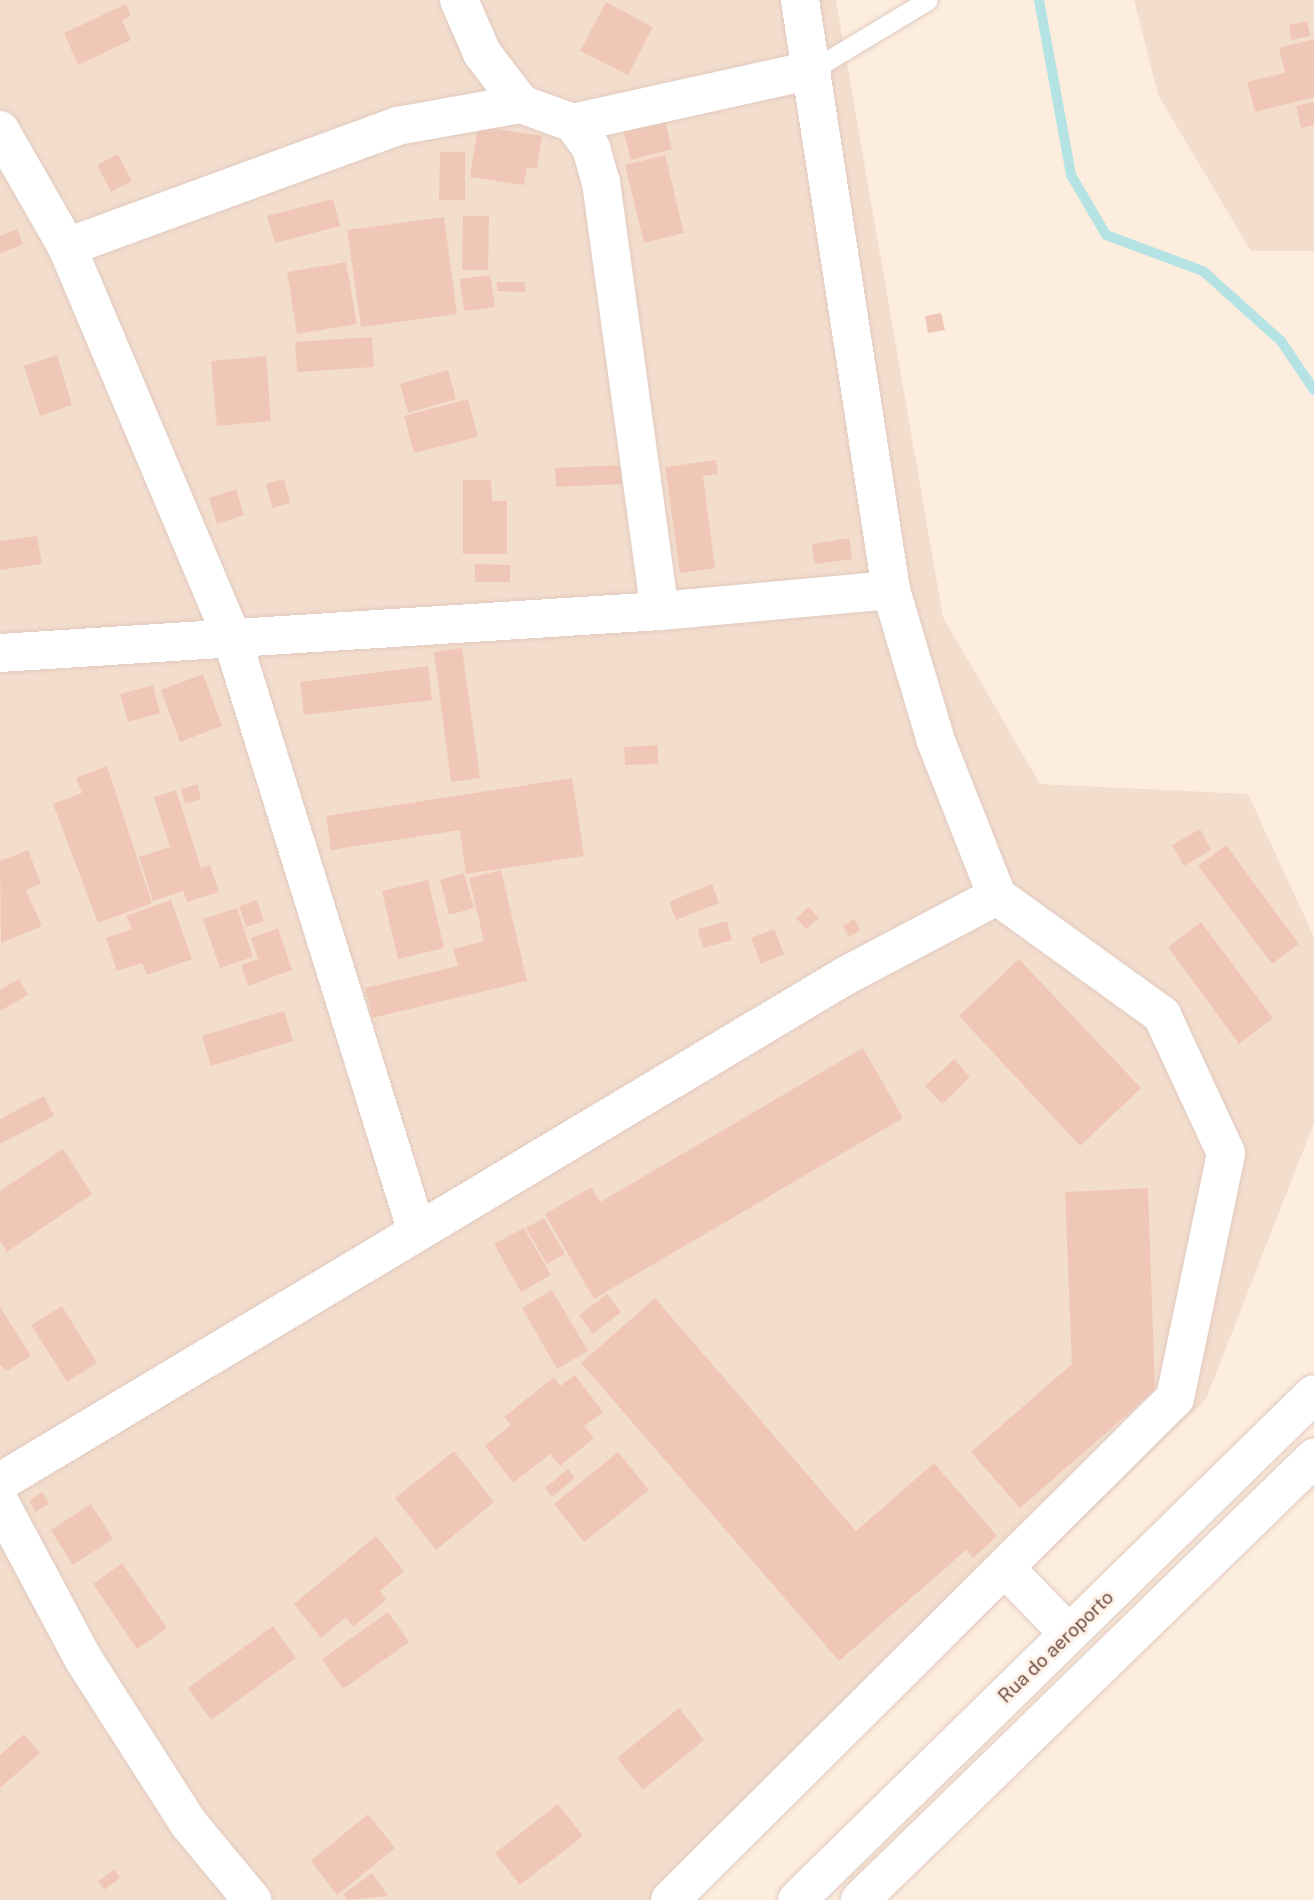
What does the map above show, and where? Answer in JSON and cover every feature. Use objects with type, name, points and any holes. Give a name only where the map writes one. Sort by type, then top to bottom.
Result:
[{"type":"street","points":[[459,0],[482,53],[520,104]]},
{"type":"street","points":[[670,1900],[1007,1570],[1175,1398],[1226,1153],[1162,1015],[997,896],[936,741],[891,590],[800,0]]},
{"type":"street","points":[[67,247],[397,126],[520,104],[573,123],[812,70]]},
{"type":"street","points":[[573,123],[591,148],[601,181],[660,611]]},
{"type":"street","points":[[0,130],[67,247],[231,635],[417,1232]]},
{"type":"street","points":[[0,653],[231,635],[660,611],[891,590]]},
{"type":"street","points":[[0,1482],[845,976],[997,896]]},
{"type":"street","name":"Rua do aeroporto","points":[[797,1900],[1314,1394]]},
{"type":"street","points":[[860,1900],[1314,1458]]},
{"type":"street","points":[[0,1503],[84,1660],[189,1824],[252,1900]]},
{"type":"street","points":[[1007,1570],[1069,1634]]},
{"type":"lane","points":[[812,70],[928,0]]},
{"type":"shaded area","points":[[0,0],[836,0],[943,617],[1040,784],[1248,794],[1314,937],[1314,1123],[1206,1399],[695,1900],[0,1900]]},
{"type":"shaded area","points":[[1134,0],[1314,0],[1314,251],[1251,251],[1158,95]]},
{"type":"building","points":[[606,2],[653,27],[628,75],[580,51]]},
{"type":"building","points":[[126,4],[131,16],[122,20],[131,40],[78,65],[64,33]]},
{"type":"building","points":[[1307,21],[1310,36],[1291,40],[1289,25]]},
{"type":"building","points":[[1314,39],[1314,97],[1255,112],[1247,82],[1285,73],[1279,48]]},
{"type":"building","points":[[1314,102],[1314,125],[1301,128],[1296,106]]},
{"type":"building","points":[[664,117],[672,149],[631,160],[622,127]]},
{"type":"building","points":[[478,126],[542,136],[537,169],[527,167],[524,185],[470,177]]},
{"type":"building","points":[[440,152],[465,152],[465,200],[439,200]]},
{"type":"building","points":[[118,154],[132,181],[111,192],[97,165]]},
{"type":"building","points":[[665,155],[684,233],[644,243],[625,165]]},
{"type":"building","points":[[333,199],[340,226],[275,243],[267,216]]},
{"type":"building","points":[[463,216],[489,216],[488,270],[462,270]]},
{"type":"building","points":[[444,217],[457,314],[361,327],[347,230]]},
{"type":"building","points":[[17,229],[23,244],[0,254],[0,236]]},
{"type":"building","points":[[346,262],[357,324],[297,334],[287,272]]},
{"type":"building","points":[[490,275],[495,307],[464,311],[460,279]]},
{"type":"building","points":[[497,282],[525,282],[525,292],[497,291]]},
{"type":"building","points":[[941,313],[945,330],[928,333],[925,316]]},
{"type":"building","points":[[372,337],[374,367],[297,372],[295,342]]},
{"type":"building","points":[[57,355],[72,405],[40,416],[24,366]]},
{"type":"building","points":[[266,356],[271,421],[217,426],[211,361]]},
{"type":"building","points":[[448,370],[456,399],[408,413],[400,384]]},
{"type":"building","points":[[468,399],[478,437],[414,453],[404,416]]},
{"type":"building","points":[[716,460],[718,474],[703,476],[715,568],[680,573],[665,467]]},
{"type":"building","points":[[621,465],[622,484],[556,487],[555,468]]},
{"type":"building","points":[[284,479],[290,503],[272,508],[266,484]]},
{"type":"building","points":[[463,480],[491,480],[492,501],[507,501],[507,554],[463,554]]},
{"type":"building","points":[[236,489],[244,515],[217,524],[209,498]]},
{"type":"building","points":[[37,536],[42,564],[0,570],[0,541]]},
{"type":"building","points":[[849,538],[852,559],[815,564],[812,544]]},
{"type":"building","points":[[475,564],[510,565],[510,582],[475,582]]},
{"type":"building","points":[[462,648],[480,778],[451,782],[434,652]]},
{"type":"building","points":[[428,666],[432,700],[304,715],[300,682]]},
{"type":"building","points":[[203,674],[222,726],[180,742],[161,690]]},
{"type":"building","points":[[153,685],[160,713],[128,722],[120,694]]},
{"type":"building","points":[[658,745],[658,764],[625,765],[624,747]]},
{"type":"building","points":[[107,766],[152,903],[98,923],[53,804],[82,793],[76,778]]},
{"type":"building","points":[[572,778],[584,856],[466,874],[460,830],[331,850],[326,816]]},
{"type":"building","points":[[197,784],[201,799],[185,804],[181,789]]},
{"type":"building","points":[[176,790],[201,868],[210,865],[219,892],[187,902],[183,891],[153,901],[139,857],[170,847],[154,797]]},
{"type":"building","points":[[1200,829],[1211,850],[1184,866],[1172,845]]},
{"type":"building","points":[[1226,845],[1299,944],[1272,964],[1198,866]]},
{"type":"building","points":[[28,850],[41,884],[26,890],[42,926],[1,943],[0,861]]},
{"type":"building","points":[[501,870],[527,981],[372,1018],[365,988],[458,966],[453,949],[484,941],[469,878]]},
{"type":"building","points":[[464,873],[474,908],[449,915],[440,880]]},
{"type":"building","points":[[428,880],[444,948],[398,959],[382,891]]},
{"type":"building","points":[[712,884],[719,903],[676,920],[669,902]]},
{"type":"building","points":[[171,900],[192,959],[147,975],[142,963],[117,971],[106,938],[132,929],[126,916]]},
{"type":"building","points":[[257,900],[264,921],[246,927],[239,906]]},
{"type":"building","points":[[809,907],[819,918],[806,929],[796,918]]},
{"type":"building","points":[[237,908],[253,957],[220,968],[203,919]]},
{"type":"building","points":[[854,919],[860,930],[849,937],[843,926]]},
{"type":"building","points":[[727,921],[732,940],[703,948],[698,929]]},
{"type":"building","points":[[1201,922],[1273,1018],[1239,1044],[1168,947]]},
{"type":"building","points":[[278,928],[292,970],[248,986],[241,965],[258,959],[251,938]]},
{"type":"building","points":[[774,929],[784,954],[761,964],[751,938]]},
{"type":"building","points":[[1019,959],[1141,1088],[1080,1146],[959,1016]]},
{"type":"building","points":[[19,979],[28,995],[0,1011],[0,990]]},
{"type":"building","points":[[284,1011],[293,1041],[211,1066],[202,1036]]},
{"type":"building","points":[[863,1048],[903,1118],[594,1299],[545,1214],[591,1187],[600,1202]]},
{"type":"building","points":[[954,1059],[970,1077],[942,1104],[925,1086]]},
{"type":"building","points":[[44,1096],[54,1116],[0,1144],[0,1119]]},
{"type":"building","points":[[63,1149],[92,1194],[7,1252],[0,1241],[0,1191]]},
{"type":"building","points":[[1148,1188],[1155,1390],[1020,1508],[971,1452],[1072,1364],[1065,1192]]},
{"type":"building","points":[[544,1218],[565,1254],[547,1264],[526,1228]]},
{"type":"building","points":[[524,1228],[551,1275],[521,1292],[494,1244]]},
{"type":"building","points":[[552,1290],[588,1351],[557,1369],[522,1308]]},
{"type":"building","points":[[607,1294],[621,1312],[593,1334],[579,1315]]},
{"type":"building","points":[[655,1298],[856,1531],[934,1463],[997,1536],[973,1558],[966,1550],[839,1661],[581,1363]]},
{"type":"building","points":[[62,1306],[97,1363],[67,1382],[31,1325]]},
{"type":"building","points":[[0,1307],[31,1356],[7,1371],[0,1365]]},
{"type":"building","points":[[575,1375],[603,1412],[584,1426],[594,1438],[560,1466],[550,1454],[513,1483],[485,1446],[511,1425],[504,1417],[554,1377],[560,1386]]},
{"type":"building","points":[[454,1451],[494,1502],[436,1550],[395,1498]]},
{"type":"building","points":[[618,1452],[649,1490],[584,1542],[554,1504]]},
{"type":"building","points":[[568,1469],[575,1478],[552,1497],[545,1488]]},
{"type":"building","points":[[42,1492],[49,1504],[36,1512],[29,1501]]},
{"type":"building","points":[[91,1504],[113,1539],[73,1565],[51,1530]]},
{"type":"building","points":[[376,1536],[404,1571],[380,1591],[386,1600],[353,1627],[346,1617],[321,1638],[294,1604]]},
{"type":"building","points":[[122,1563],[167,1628],[137,1649],[93,1584]]},
{"type":"building","points":[[388,1612],[409,1642],[343,1689],[322,1659]]},
{"type":"building","points":[[273,1626],[296,1658],[211,1720],[188,1688]]},
{"type":"building","points":[[679,1708],[704,1740],[643,1790],[617,1758]]},
{"type":"building","points":[[24,1734],[40,1753],[0,1788],[0,1755]]},
{"type":"building","points":[[558,1804],[583,1836],[520,1885],[495,1853]]},
{"type":"building","points":[[368,1814],[395,1848],[337,1895],[311,1861]]},
{"type":"building","points":[[115,1869],[120,1878],[104,1890],[98,1881]]},
{"type":"building","points":[[372,1873],[388,1896],[347,1900],[343,1894]]},
{"type":"waterway","points":[[1039,0],[1071,175],[1106,235],[1203,271],[1281,341],[1314,390]]}]
